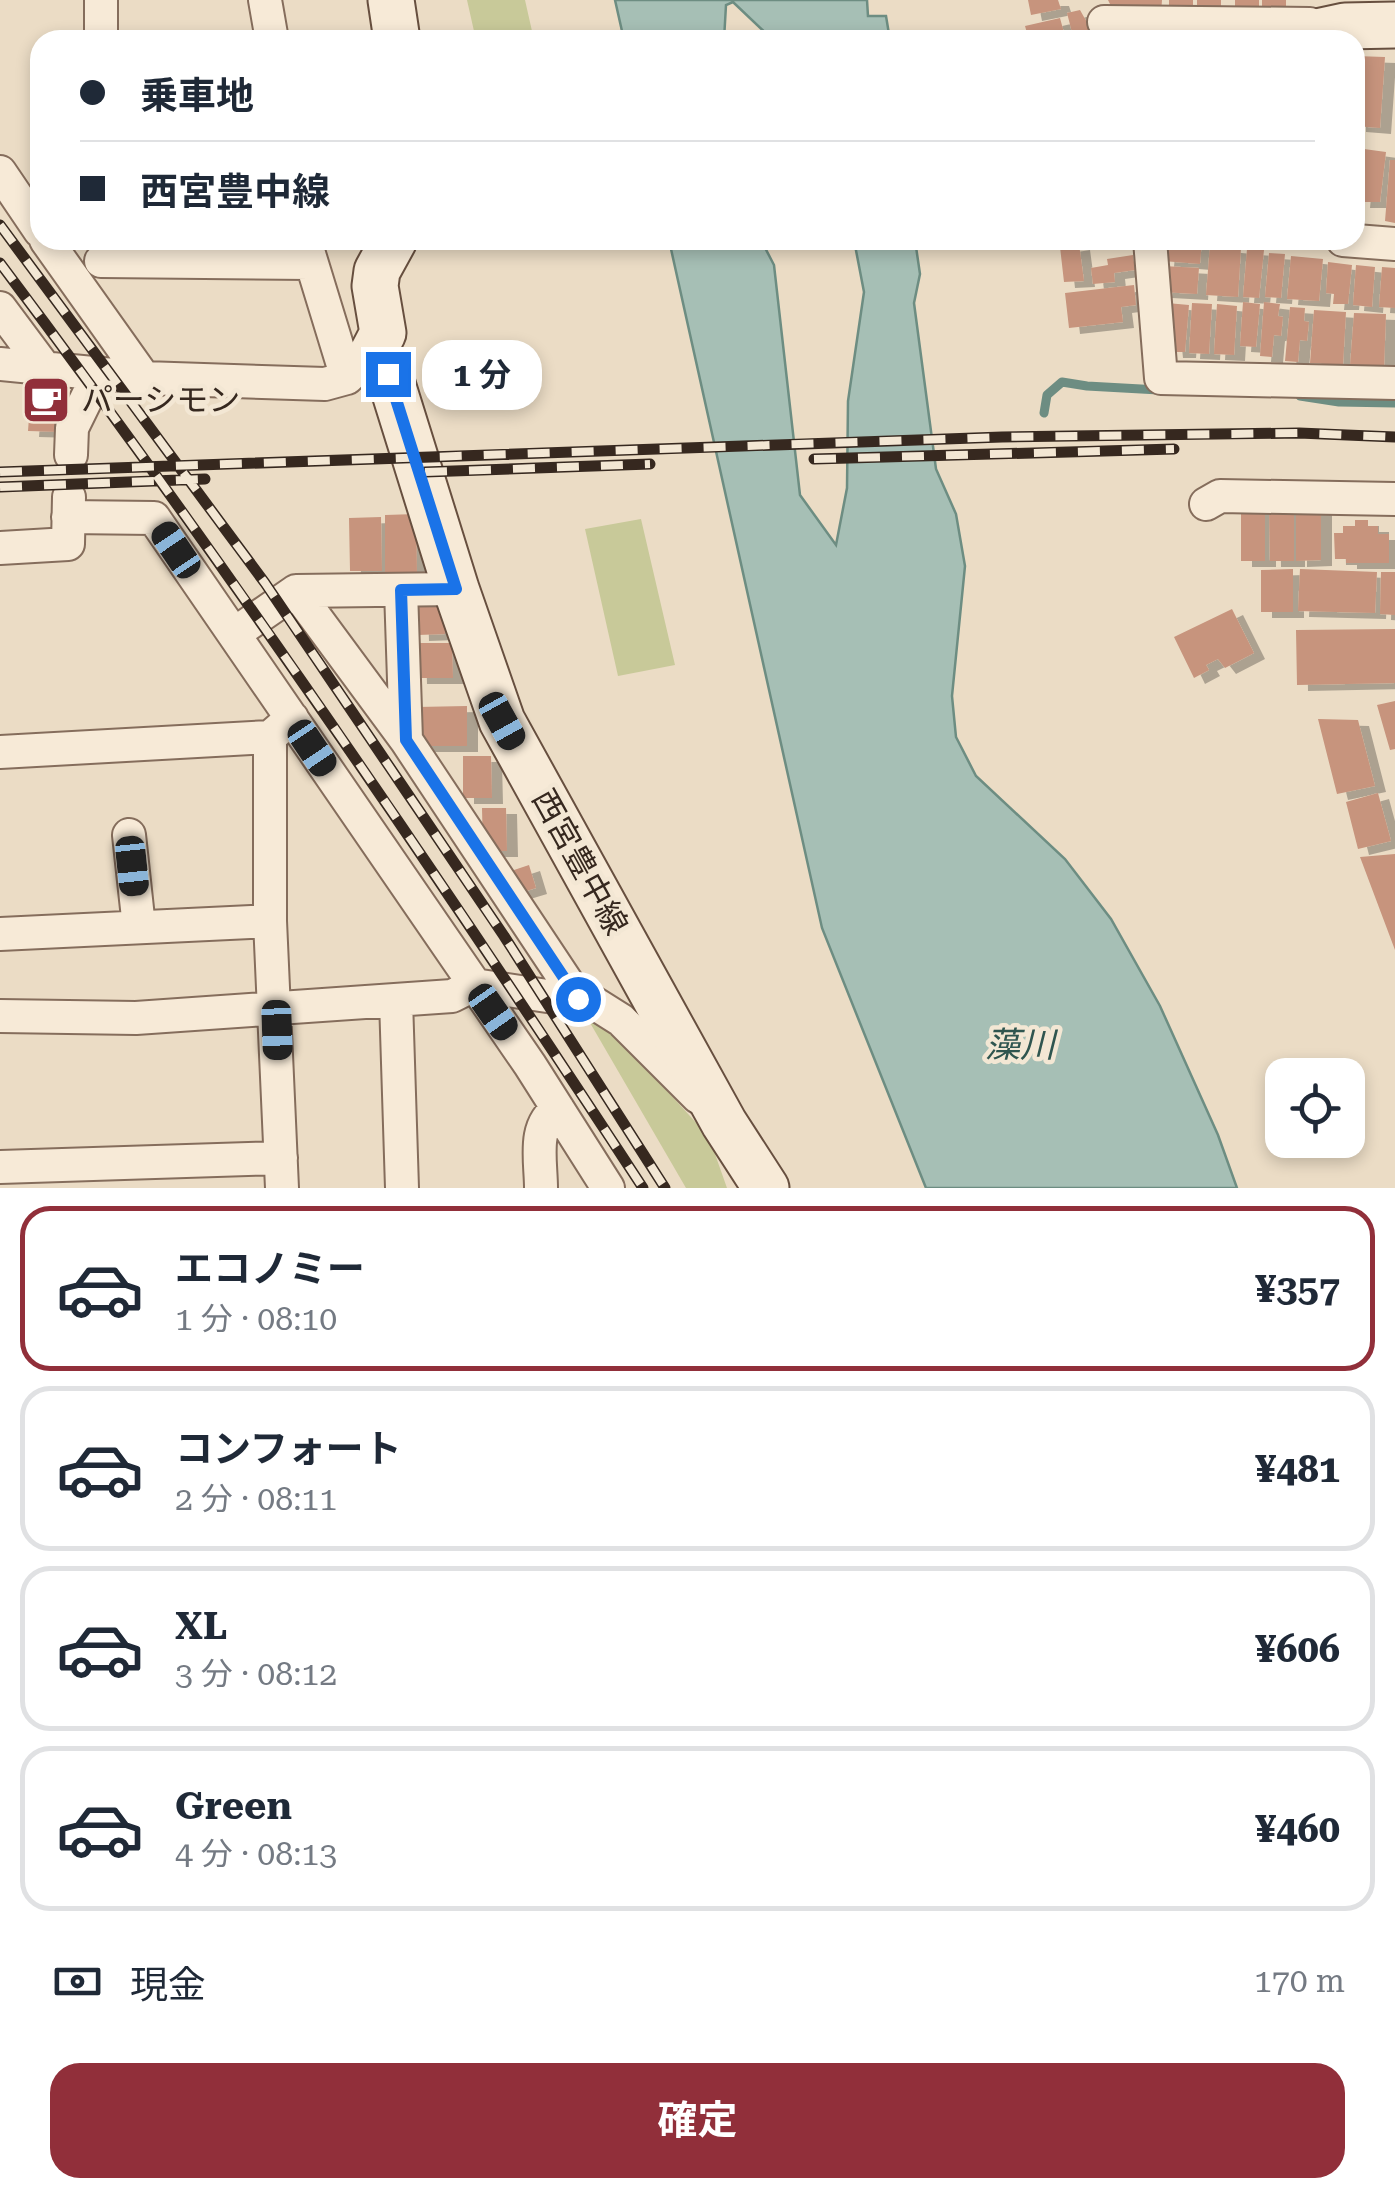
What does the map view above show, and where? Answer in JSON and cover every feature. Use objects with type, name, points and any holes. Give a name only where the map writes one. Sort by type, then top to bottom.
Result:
[{"type":"main road","points":[[391,0],[396,30]]},
{"type":"main road","points":[[1346,30],[1379,25]]},
{"type":"main road","points":[[359,367],[383,333],[375,286],[377,271],[389,250]]},
{"type":"main road","name":"西宮豊中線","points":[[359,367],[388,374],[502,721],[730,1132],[766,1188]]},
{"type":"street","points":[[101,0],[101,30]]},
{"type":"street","points":[[266,0],[270,30]]},
{"type":"street","points":[[1103,21],[1379,25]]},
{"type":"street","points":[[0,172],[30,216]]},
{"type":"street","points":[[1365,242],[1395,244]]},
{"type":"street","points":[[53,250],[144,378]]},
{"type":"street","points":[[0,364],[144,378],[326,384],[359,367],[307,251],[101,250],[74,281]]},
{"type":"street","points":[[1151,250],[1161,378],[1395,382]]},
{"type":"street","points":[[0,308],[44,367]]},
{"type":"street","points":[[71,455],[72,428],[99,374]]},
{"type":"street","points":[[1206,504],[1220,496],[1395,499]]},
{"type":"street","points":[[0,548],[68,544],[68,507],[154,518],[234,634],[281,728],[474,985],[608,1188]]},
{"type":"street","points":[[234,634],[296,591],[456,589]]},
{"type":"street","points":[[401,590],[406,740]]},
{"type":"street","points":[[296,591],[406,740],[578,999]]},
{"type":"street","points":[[0,752],[281,728]]},
{"type":"street","points":[[0,1167],[282,1173],[270,921],[281,728]]},
{"type":"street","points":[[129,835],[139,927]]},
{"type":"street","points":[[0,934],[270,921]]},
{"type":"street","points":[[0,1016],[136,1018],[274,1010],[452,996],[474,985],[594,1002],[621,1020],[730,1132],[746,1188]]},
{"type":"street","points":[[396,1000],[402,1188]]},
{"type":"street","points":[[541,1188],[540,1132],[544,1118],[558,1110]]},
{"type":"green space","points":[[467,0],[525,0],[532,30],[474,30]]},
{"type":"green space","points":[[641,519],[675,665],[618,676],[585,529]]},
{"type":"green space","points":[[582,1009],[600,1017],[709,1137],[727,1188],[686,1188]]},
{"type":"water","points":[[615,0],[867,0],[868,16],[886,16],[888,30],[762,30],[733,2],[726,5],[725,30],[622,30]]},
{"type":"water","name":"藻川","points":[[671,250],[766,250],[774,265],[800,495],[836,545],[847,488],[848,401],[864,292],[856,250],[916,250],[920,274],[914,303],[936,469],[956,514],[965,566],[952,696],[956,737],[976,776],[1065,859],[1111,919],[1160,1006],[1218,1135],[1237,1188],[926,1188],[822,928]]},
{"type":"building","points":[[1028,0],[1058,0],[1061,9],[1031,15]]},
{"type":"building","points":[[1108,0],[1162,0],[1161,14],[1115,14]]},
{"type":"building","points":[[1169,0],[1193,0],[1193,6],[1169,6]]},
{"type":"building","points":[[1197,0],[1221,0],[1221,10],[1197,10]]},
{"type":"building","points":[[1235,0],[1259,0],[1259,7],[1235,7]]},
{"type":"building","points":[[1262,0],[1286,0],[1286,7],[1262,7]]},
{"type":"building","points":[[1080,10],[1091,30],[1071,30],[1067,13]]},
{"type":"building","points":[[1060,18],[1063,30],[1026,30],[1025,26]]},
{"type":"building","points":[[1365,56],[1385,57],[1380,128],[1365,127]]},
{"type":"building","points":[[1365,149],[1386,152],[1380,202],[1365,202]]},
{"type":"building","points":[[1390,160],[1395,160],[1395,223],[1385,221]]},
{"type":"building","points":[[1060,250],[1080,250],[1084,281],[1064,282]]},
{"type":"building","points":[[1164,250],[1201,250],[1200,264],[1163,261]]},
{"type":"building","points":[[1210,250],[1241,250],[1238,297],[1206,295]]},
{"type":"building","points":[[1247,250],[1264,250],[1259,298],[1243,297]]},
{"type":"building","points":[[1269,253],[1285,254],[1281,298],[1265,297]]},
{"type":"building","points":[[1133,255],[1135,270],[1114,273],[1115,282],[1093,284],[1091,268],[1108,265],[1107,259]]},
{"type":"building","points":[[1291,256],[1323,259],[1319,301],[1287,299]]},
{"type":"building","points":[[1328,262],[1352,265],[1348,304],[1333,304],[1334,294],[1326,293]]},
{"type":"building","points":[[1356,265],[1375,267],[1372,307],[1353,305]]},
{"type":"building","points":[[1163,266],[1199,268],[1197,294],[1161,292]]},
{"type":"building","points":[[1382,267],[1395,268],[1395,308],[1379,307]]},
{"type":"building","points":[[1134,285],[1136,305],[1121,307],[1123,322],[1069,328],[1065,293]]},
{"type":"building","points":[[1243,302],[1260,304],[1256,347],[1240,346]]},
{"type":"building","points":[[1264,302],[1280,304],[1278,316],[1283,317],[1281,336],[1274,335],[1272,357],[1260,356]]},
{"type":"building","points":[[1167,303],[1189,305],[1185,352],[1172,352]]},
{"type":"building","points":[[1192,303],[1212,304],[1209,354],[1189,353]]},
{"type":"building","points":[[1217,304],[1237,306],[1234,355],[1214,354]]},
{"type":"building","points":[[1290,307],[1305,308],[1304,321],[1309,322],[1307,341],[1300,340],[1298,362],[1285,361]]},
{"type":"building","points":[[1314,310],[1346,312],[1343,365],[1310,363]]},
{"type":"building","points":[[1354,313],[1386,314],[1384,368],[1350,366]]},
{"type":"building","points":[[31,390],[66,392],[63,432],[28,431]]},
{"type":"building","points":[[1241,507],[1265,507],[1265,561],[1241,561]]},
{"type":"building","points":[[1269,507],[1294,507],[1294,561],[1270,561]]},
{"type":"building","points":[[1296,507],[1321,507],[1321,560],[1296,561]]},
{"type":"building","points":[[416,514],[417,575],[385,575],[385,515]]},
{"type":"building","points":[[381,517],[382,571],[350,571],[349,518]]},
{"type":"building","points":[[1355,520],[1368,520],[1368,526],[1378,526],[1378,534],[1389,534],[1389,563],[1346,563],[1346,559],[1335,559],[1334,533],[1343,533],[1343,526],[1355,526]]},
{"type":"building","points":[[1293,569],[1293,612],[1261,612],[1261,570]]},
{"type":"building","points":[[1300,569],[1377,572],[1375,613],[1298,611]]},
{"type":"building","points":[[1381,572],[1395,572],[1395,615],[1380,614]]},
{"type":"building","points":[[417,603],[444,603],[445,634],[418,635]]},
{"type":"building","points":[[1232,609],[1254,653],[1225,668],[1218,659],[1206,665],[1209,670],[1194,678],[1174,637]]},
{"type":"building","points":[[1395,629],[1395,683],[1297,685],[1296,630]]},
{"type":"building","points":[[415,643],[452,643],[453,678],[416,678]]},
{"type":"building","points":[[1395,701],[1395,749],[1390,750],[1377,705]]},
{"type":"building","points":[[467,706],[467,746],[418,746],[417,707]]},
{"type":"building","points":[[1318,719],[1358,720],[1375,786],[1337,794]]},
{"type":"building","points":[[463,756],[491,756],[492,798],[463,798]]},
{"type":"building","points":[[1378,793],[1391,841],[1358,849],[1346,802]]},
{"type":"building","points":[[482,808],[506,808],[507,851],[483,851]]},
{"type":"building","points":[[1395,854],[1395,950],[1360,857]]},
{"type":"building","points":[[529,865],[536,888],[516,894],[508,872]]},
{"type":"waterway","points":[[1044,413],[1047,395],[1062,382],[1159,390]]},
{"type":"waterway","points":[[1300,396],[1339,402],[1395,403]]},
{"type":"railway","points":[[0,225],[265,583],[504,936],[665,1188]]},
{"type":"railway","points":[[0,263],[329,720],[643,1188]]},
{"type":"railway","points":[[0,472],[1002,437],[1299,433],[1395,437]]},
{"type":"railway","points":[[814,459],[1174,449]]},
{"type":"railway","points":[[425,472],[650,464]]},
{"type":"railway","points":[[0,487],[205,479]]},
{"type":"place","name":"パーシモン","points":[[46,400]]},
{"type":"route","points":[[388,374],[456,589],[401,590],[406,740],[578,999]]}]
